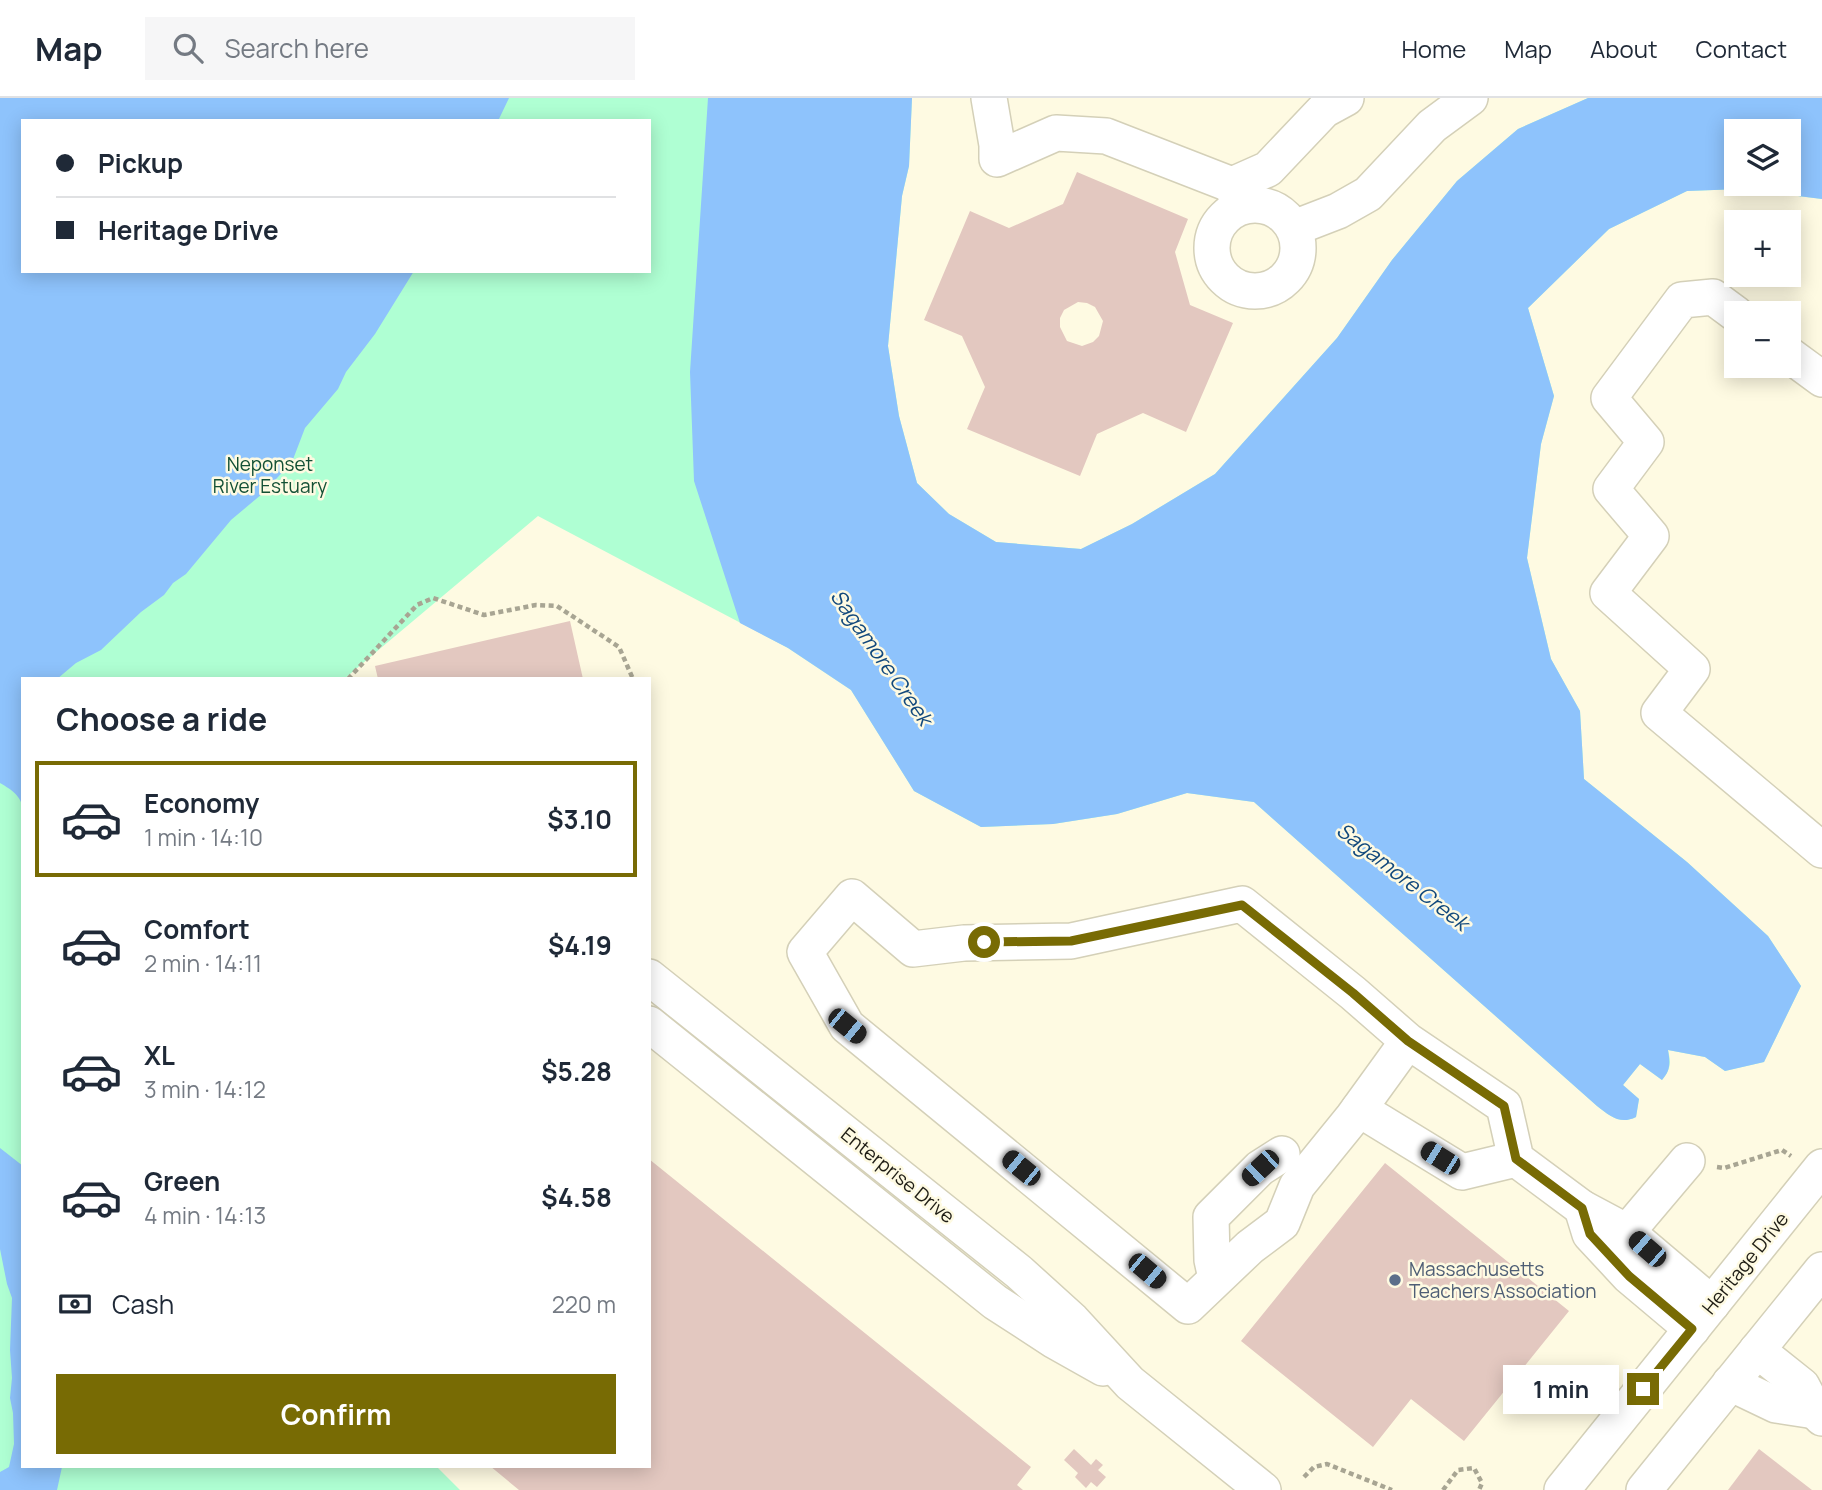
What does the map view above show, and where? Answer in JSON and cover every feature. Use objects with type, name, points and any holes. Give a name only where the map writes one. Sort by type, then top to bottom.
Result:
[{"type":"street","points":[[989,98],[997,159],[1056,133],[1106,136],[1236,196],[1265,205],[1287,218],[1299,242],[1293,271],[1283,282],[1270,289],[1255,291],[1240,289],[1227,281],[1217,269],[1212,255],[1212,240],[1217,226],[1227,215],[1236,196],[1268,169],[1324,110],[1346,98]]},
{"type":"street","points":[[1294,228],[1338,211],[1368,194],[1432,125],[1470,98]]},
{"type":"street","points":[[1724,305],[1713,297],[1682,300],[1609,398],[1646,442],[1611,489],[1651,536],[1608,593],[1692,669],[1659,713],[1822,850]]},
{"type":"street","points":[[1801,364],[1822,379]]},
{"type":"street","points":[[1294,1165],[1297,1186],[1282,1223],[1250,1247],[1188,1306],[847,1026],[804,952],[852,897],[913,949],[964,943],[1071,941],[1242,905],[1353,993],[1408,1041],[1504,1106],[1516,1159],[1582,1208],[1627,1232],[1702,1316]]},
{"type":"street","name":"Enterprise Drive","points":[[652,979],[1019,1272],[1072,1320],[1130,1383],[1263,1490]]},
{"type":"street","name":"Enterprise Drive","points":[[651,1026],[995,1302],[1055,1341],[1130,1383]]},
{"type":"street","points":[[1216,1278],[1212,1260],[1211,1217],[1260,1168],[1294,1165],[1359,1109],[1408,1041]]},
{"type":"street","points":[[1359,1109],[1462,1172],[1516,1159]]},
{"type":"street","points":[[1627,1232],[1687,1161]]},
{"type":"street","name":"Heritage Drive","points":[[1562,1490],[1702,1316],[1807,1162]]},
{"type":"street","points":[[1582,1208],[1590,1234],[1629,1276],[1702,1316]]},
{"type":"street","points":[[1644,1490],[1822,1270]]},
{"type":"street","points":[[1757,1350],[1801,1386],[1820,1410]]},
{"type":"street","points":[[1730,1382],[1776,1405],[1820,1410]]},
{"type":"path","points":[[350,677],[417,605],[433,598],[484,615],[536,605],[557,607],[619,648],[632,677]]},
{"type":"path","points":[[1687,1161],[1724,1168],[1782,1150],[1807,1162]]},
{"type":"path","points":[[1304,1476],[1314,1467],[1327,1464],[1392,1490]]},
{"type":"path","points":[[1443,1490],[1458,1470],[1466,1468],[1474,1468],[1478,1472],[1482,1483],[1479,1490]]},
{"type":"green space","name":"Neponset River Estuary","points":[[0,98],[912,98],[909,166],[902,196],[888,346],[899,416],[917,483],[949,514],[996,542],[1081,549],[1132,524],[1215,474],[1337,338],[1392,260],[1457,181],[1518,129],[1588,98],[1822,98],[1822,199],[1798,196],[1801,196],[1801,119],[1724,119],[1724,190],[1687,191],[1609,229],[1528,308],[1554,396],[1541,444],[1527,558],[1551,659],[1580,711],[1584,779],[1687,862],[1768,936],[1801,986],[1764,1062],[1725,1071],[1705,1057],[1668,1050],[1669,1066],[1662,1080],[1640,1064],[1623,1085],[1639,1099],[1636,1117],[1630,1119],[1620,1120],[1597,1106],[1254,802],[1187,793],[1117,814],[1053,824],[981,827],[914,791],[851,690],[788,648],[538,516],[346,677],[21,677],[21,1468],[438,1468],[460,1490],[0,1490]]},
{"type":"water","points":[[0,98],[509,98],[499,119],[21,119],[21,273],[413,273],[375,334],[346,372],[338,389],[305,428],[292,462],[262,494],[231,520],[186,574],[101,650],[76,663],[59,677],[21,677],[21,804],[12,791],[0,783]]},
{"type":"water","name":"Sagamore Creek","points":[[708,98],[912,98],[909,166],[902,196],[888,346],[899,416],[917,483],[949,514],[996,542],[1081,549],[1132,524],[1215,474],[1337,338],[1392,260],[1457,181],[1518,129],[1588,98],[1822,98],[1822,199],[1798,196],[1801,196],[1801,119],[1724,119],[1724,190],[1687,191],[1609,229],[1528,308],[1554,396],[1541,444],[1527,558],[1551,659],[1580,711],[1584,779],[1687,862],[1768,936],[1801,986],[1764,1062],[1725,1071],[1705,1057],[1668,1050],[1669,1066],[1662,1080],[1640,1064],[1623,1085],[1639,1099],[1636,1117],[1620,1120],[1597,1106],[1254,802],[1187,793],[1117,814],[1053,824],[981,827],[914,791],[851,690],[788,648],[740,623],[694,481],[690,372]]},
{"type":"water","points":[[0,1148],[21,1164],[21,1468],[62,1468],[57,1490],[0,1490],[0,1472],[9,1467],[14,1444],[10,1398],[12,1298],[0,1249]]},
{"type":"building","points":[[1077,172],[1188,219],[1175,252],[1190,305],[1233,323],[1186,432],[1143,413],[1097,434],[1080,476],[967,429],[985,387],[962,336],[924,320],[970,211],[1009,228],[1063,204]],"holes":[[[1078,302],[1095,307],[1103,321],[1099,336],[1093,342],[1082,346],[1067,341],[1060,327],[1060,318],[1064,310]]]},
{"type":"building","points":[[570,621],[583,677],[378,677],[375,666]]},
{"type":"building","points":[[651,1161],[1031,1467],[1017,1485],[1023,1490],[519,1490],[492,1468],[651,1468]]},
{"type":"building","points":[[1385,1163],[1569,1311],[1464,1441],[1411,1399],[1373,1447],[1241,1341]]},
{"type":"building","points":[[1074,1449],[1091,1465],[1096,1459],[1103,1465],[1098,1470],[1106,1477],[1097,1487],[1091,1482],[1086,1488],[1075,1477],[1078,1473],[1064,1460]]},
{"type":"building","points":[[1759,1449],[1812,1490],[1728,1490]]},
{"type":"place","name":"Massachusetts Teachers Association","points":[[1395,1280]]},
{"type":"route","points":[[984,942],[1071,941],[1242,905],[1353,993],[1408,1041],[1504,1106],[1516,1159],[1582,1208],[1590,1234],[1629,1276],[1692,1329],[1643,1389]]}]
